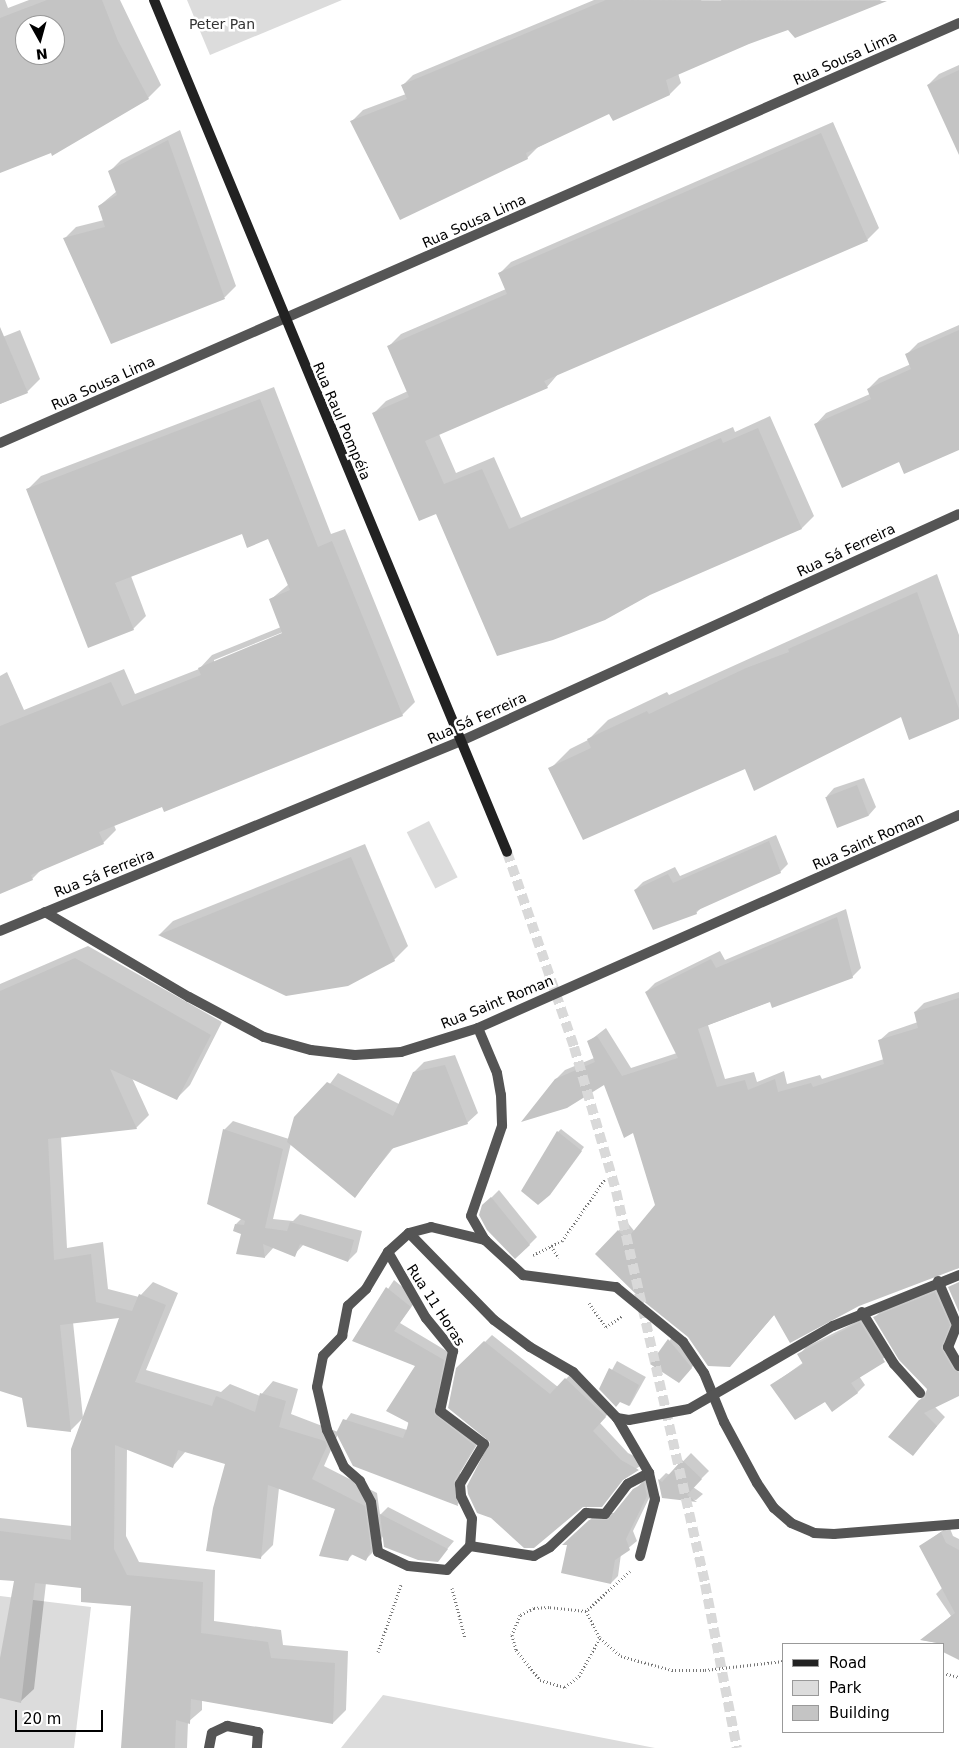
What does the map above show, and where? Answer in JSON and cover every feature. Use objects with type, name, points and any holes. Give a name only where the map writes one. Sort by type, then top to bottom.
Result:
[{"type":"main road","name":"Rua Raul Pompéia","points":[[154,0],[507,852]]},
{"type":"street","name":"Rua Sousa Lima","points":[[0,443],[959,23]]},
{"type":"street","name":"Rua Sá Ferreira","points":[[0,931],[461,741],[959,514]]},
{"type":"street","name":"Rua Saint Roman","points":[[45,912],[189,997],[264,1037],[311,1050],[355,1055],[401,1052],[478,1028],[959,815]]},
{"type":"street","points":[[478,1028],[497,1073],[501,1095],[502,1126],[471,1216],[485,1240],[523,1275],[576,1284],[616,1287],[648,1312],[693,1354],[714,1396],[724,1422],[757,1482],[774,1508],[791,1523],[814,1532],[843,1534],[959,1524]]},
{"type":"street","points":[[485,1240],[431,1227],[409,1233],[388,1252],[366,1289],[348,1306],[342,1336],[323,1356],[317,1387],[327,1430],[344,1467],[360,1481],[371,1502],[378,1552],[408,1566],[447,1570],[470,1546],[534,1556],[550,1547],[586,1513],[605,1514],[628,1484],[649,1473]]},
{"type":"street","points":[[409,1233],[482,1310],[511,1335],[580,1378],[617,1418],[649,1473],[655,1499],[640,1556]]},
{"type":"street","name":"Rua 11 Horas","points":[[388,1252],[426,1318],[453,1351],[440,1411],[484,1444],[460,1484],[461,1496],[472,1519],[470,1546]]},
{"type":"street","points":[[617,1418],[674,1414],[714,1396],[824,1330],[862,1312],[938,1281],[959,1275]]},
{"type":"street","points":[[938,1281],[957,1325],[948,1347],[959,1366]]},
{"type":"street","points":[[862,1312],[894,1364],[920,1393]]},
{"type":"street","points":[[210,1748],[212,1733],[227,1726],[258,1732],[258,1748]]},
{"type":"path","points":[[512,1265],[562,1241],[605,1179]]},
{"type":"path","points":[[576,1284],[606,1327],[623,1315]]},
{"type":"path","points":[[600,1638],[579,1676],[565,1687],[540,1680],[516,1650],[512,1636],[520,1615],[534,1608],[549,1607],[586,1611],[629,1574],[640,1556]]},
{"type":"path","points":[[378,1652],[408,1566]]},
{"type":"path","points":[[447,1570],[465,1638]]},
{"type":"path","points":[[586,1611],[600,1638],[621,1656],[672,1670],[705,1670],[782,1661]]},
{"type":"path","points":[[944,1673],[959,1677]]},
{"type":"green space","name":"Peter Pan","points":[[187,0],[342,0],[210,55]]},
{"type":"green space","points":[[429,821],[458,877],[435,888],[407,832]]},
{"type":"green space","points":[[0,1596],[91,1607],[74,1748],[0,1748]]},
{"type":"green space","points":[[383,1695],[655,1748],[341,1748]]},
{"type":"building","points":[[47,0],[102,0],[118,41],[149,99],[52,156],[51,153],[0,173],[0,18]]},
{"type":"building","points":[[606,0],[887,1],[795,38],[788,30],[749,44],[666,80],[670,95],[613,121],[609,114],[526,153],[528,159],[400,220],[350,121],[407,99],[401,85]]},
{"type":"building","points":[[959,70],[959,155],[927,85]]},
{"type":"building","points":[[821,133],[868,241],[544,381],[548,388],[425,441],[444,484],[482,469],[509,529],[721,438],[723,443],[758,428],[802,529],[650,595],[605,620],[553,640],[497,656],[436,514],[419,521],[372,413],[409,397],[387,346],[507,294],[498,273]]},
{"type":"building","points":[[168,140],[225,299],[111,344],[63,238],[105,227],[98,206],[117,195],[108,171]]},
{"type":"building","points":[[0,327],[28,393],[0,404]]},
{"type":"building","points":[[959,330],[959,450],[904,474],[899,462],[842,488],[814,424],[871,399],[867,389],[911,369],[905,354]]},
{"type":"building","points":[[260,399],[318,547],[332,541],[403,716],[164,812],[162,807],[99,832],[104,844],[31,875],[33,880],[0,894],[0,726],[111,682],[122,706],[201,675],[198,668],[282,633],[269,599],[290,590],[268,539],[247,548],[242,534],[115,583],[134,630],[88,648],[26,489]]},
{"type":"building","points":[[917,592],[959,709],[959,719],[909,740],[901,717],[754,791],[745,769],[583,840],[548,768],[591,748],[587,739],[647,711],[649,714],[746,668],[789,652],[788,649]]},
{"type":"building","points":[[857,785],[869,816],[837,828],[825,797]]},
{"type":"building","points":[[769,841],[781,873],[696,911],[697,914],[653,930],[634,890],[668,874],[673,883]]},
{"type":"building","points":[[351,857],[395,961],[348,986],[286,996],[158,935]]},
{"type":"building","points":[[837,917],[853,978],[772,1008],[770,1002],[698,1029],[717,1087],[745,1080],[748,1090],[775,1079],[778,1092],[811,1083],[813,1087],[884,1064],[878,1040],[918,1028],[914,1012],[959,998],[959,1268],[859,1306],[790,1343],[774,1315],[730,1367],[708,1366],[688,1337],[642,1300],[595,1254],[618,1230],[626,1240],[655,1205],[633,1133],[624,1138],[604,1085],[567,1108],[521,1122],[555,1079],[595,1062],[587,1041],[597,1036],[622,1076],[678,1058],[645,992],[711,959],[716,968]]},
{"type":"building","points":[[75,958],[211,1035],[177,1100],[110,1069],[137,1129],[48,1139],[54,1260],[91,1254],[96,1302],[132,1311],[139,1294],[166,1305],[135,1382],[212,1406],[216,1396],[255,1412],[260,1393],[286,1401],[279,1427],[325,1441],[327,1446],[312,1479],[365,1506],[371,1549],[366,1561],[351,1554],[348,1561],[319,1556],[335,1509],[268,1485],[261,1559],[206,1551],[213,1508],[225,1464],[178,1450],[173,1468],[115,1445],[114,1549],[127,1575],[203,1582],[201,1633],[268,1642],[271,1658],[335,1663],[333,1724],[191,1699],[190,1724],[176,1720],[175,1748],[121,1748],[131,1606],[81,1602],[81,1588],[35,1583],[21,1703],[0,1698],[0,1658],[14,1581],[0,1580],[0,1531],[71,1540],[71,1449],[119,1318],[60,1325],[71,1432],[27,1427],[22,1398],[0,1391],[0,991]]},
{"type":"building","points":[[445,1065],[468,1124],[391,1149],[355,1198],[287,1142],[294,1117],[327,1082],[393,1116],[413,1072]]},
{"type":"building","points":[[223,1129],[283,1149],[265,1228],[287,1231],[290,1222],[354,1240],[348,1262],[300,1244],[295,1257],[263,1244],[265,1258],[236,1254],[241,1234],[233,1231],[235,1224],[244,1225],[245,1221],[207,1204]]},
{"type":"building","points":[[557,1131],[582,1151],[550,1195],[538,1205],[521,1191]]},
{"type":"building","points":[[491,1197],[530,1245],[515,1259],[487,1230],[479,1215],[482,1205]]},
{"type":"building","points":[[959,1282],[959,1312],[948,1287]]},
{"type":"building","points":[[386,1287],[411,1307],[394,1331],[444,1360],[434,1414],[475,1446],[454,1481],[458,1506],[353,1466],[336,1433],[343,1419],[403,1438],[409,1423],[386,1411],[415,1366],[352,1341]]},
{"type":"building","points":[[935,1292],[950,1325],[941,1348],[953,1369],[959,1373],[959,1396],[924,1413],[937,1426],[913,1456],[888,1437],[919,1400],[925,1398],[927,1389],[899,1360],[873,1317]]},
{"type":"building","points":[[860,1322],[885,1362],[851,1383],[858,1393],[832,1412],[825,1402],[795,1420],[770,1385],[803,1364],[797,1354]]},
{"type":"building","points":[[668,1339],[692,1368],[679,1383],[650,1364]]},
{"type":"building","points":[[484,1341],[550,1394],[565,1378],[606,1417],[593,1431],[621,1460],[639,1470],[623,1480],[602,1507],[583,1507],[534,1548],[524,1548],[491,1518],[477,1513],[468,1494],[467,1486],[490,1442],[448,1408],[456,1368]]},
{"type":"building","points":[[609,1368],[639,1385],[629,1406],[620,1402],[616,1407],[599,1389]]},
{"type":"building","points":[[682,1460],[702,1479],[687,1495],[697,1502],[662,1498],[658,1479],[662,1482]]},
{"type":"building","points":[[644,1483],[647,1496],[626,1539],[630,1550],[615,1560],[611,1584],[561,1573],[567,1545],[562,1545],[589,1520],[608,1520],[633,1489]]},
{"type":"building","points":[[380,1514],[448,1549],[438,1562],[418,1560],[384,1547]]},
{"type":"building","points":[[941,1532],[946,1543],[959,1550],[959,1660],[944,1652],[944,1643],[920,1640],[955,1613],[919,1546]]},
{"type":"tunnel","points":[[507,852],[574,1047],[616,1191],[705,1584],[737,1748]]}]
